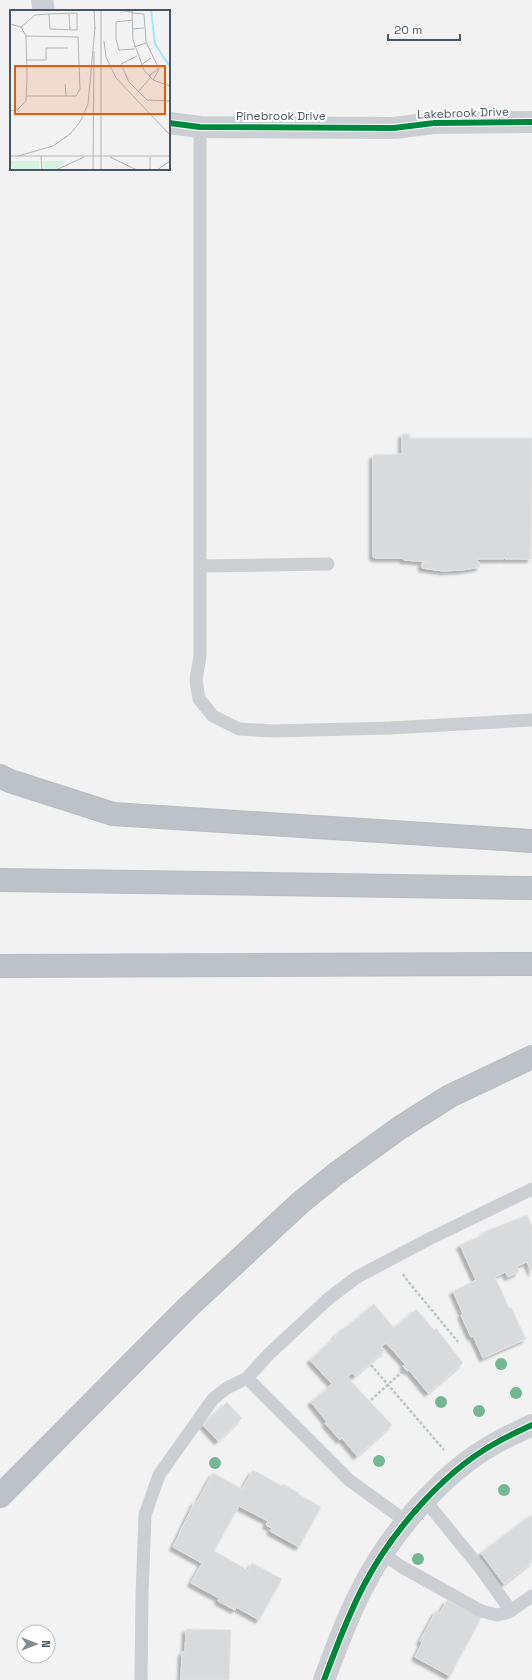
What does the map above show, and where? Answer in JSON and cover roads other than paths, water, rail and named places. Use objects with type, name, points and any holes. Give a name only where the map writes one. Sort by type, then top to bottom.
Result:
[{"type":"highway","points":[[0,776],[10,781],[113,814],[532,841]]},
{"type":"highway","points":[[0,880],[532,888]]},
{"type":"highway","points":[[0,966],[532,964]]},
{"type":"highway","points":[[0,1496],[187,1308],[300,1203],[337,1173],[401,1127],[450,1096],[532,1057]]},
{"type":"street","points":[[42,0],[44,10]]},
{"type":"street","name":"Lakebrook Drive","points":[[394,128],[434,123],[532,122]]},
{"type":"street","name":"Pinebrook Drive","points":[[170,123],[200,127],[394,128]]},
{"type":"street","points":[[324,1680],[363,1585],[382,1553],[407,1522],[438,1485],[458,1469],[493,1444],[532,1425]]},
{"type":"lane","points":[[200,127],[201,566],[200,656],[196,680],[199,699],[213,716],[239,729],[273,731],[390,728],[532,720]]},
{"type":"lane","points":[[201,566],[328,564]]},
{"type":"lane","points":[[141,1680],[145,1515],[159,1475],[213,1399],[227,1388],[247,1378],[269,1354],[328,1299],[357,1277],[532,1189]]},
{"type":"lane","points":[[247,1378],[349,1480],[407,1522]]},
{"type":"lane","points":[[425,1500],[482,1569],[511,1611]]},
{"type":"lane","points":[[382,1553],[402,1567],[481,1611],[497,1615],[511,1611],[532,1596]]}]
